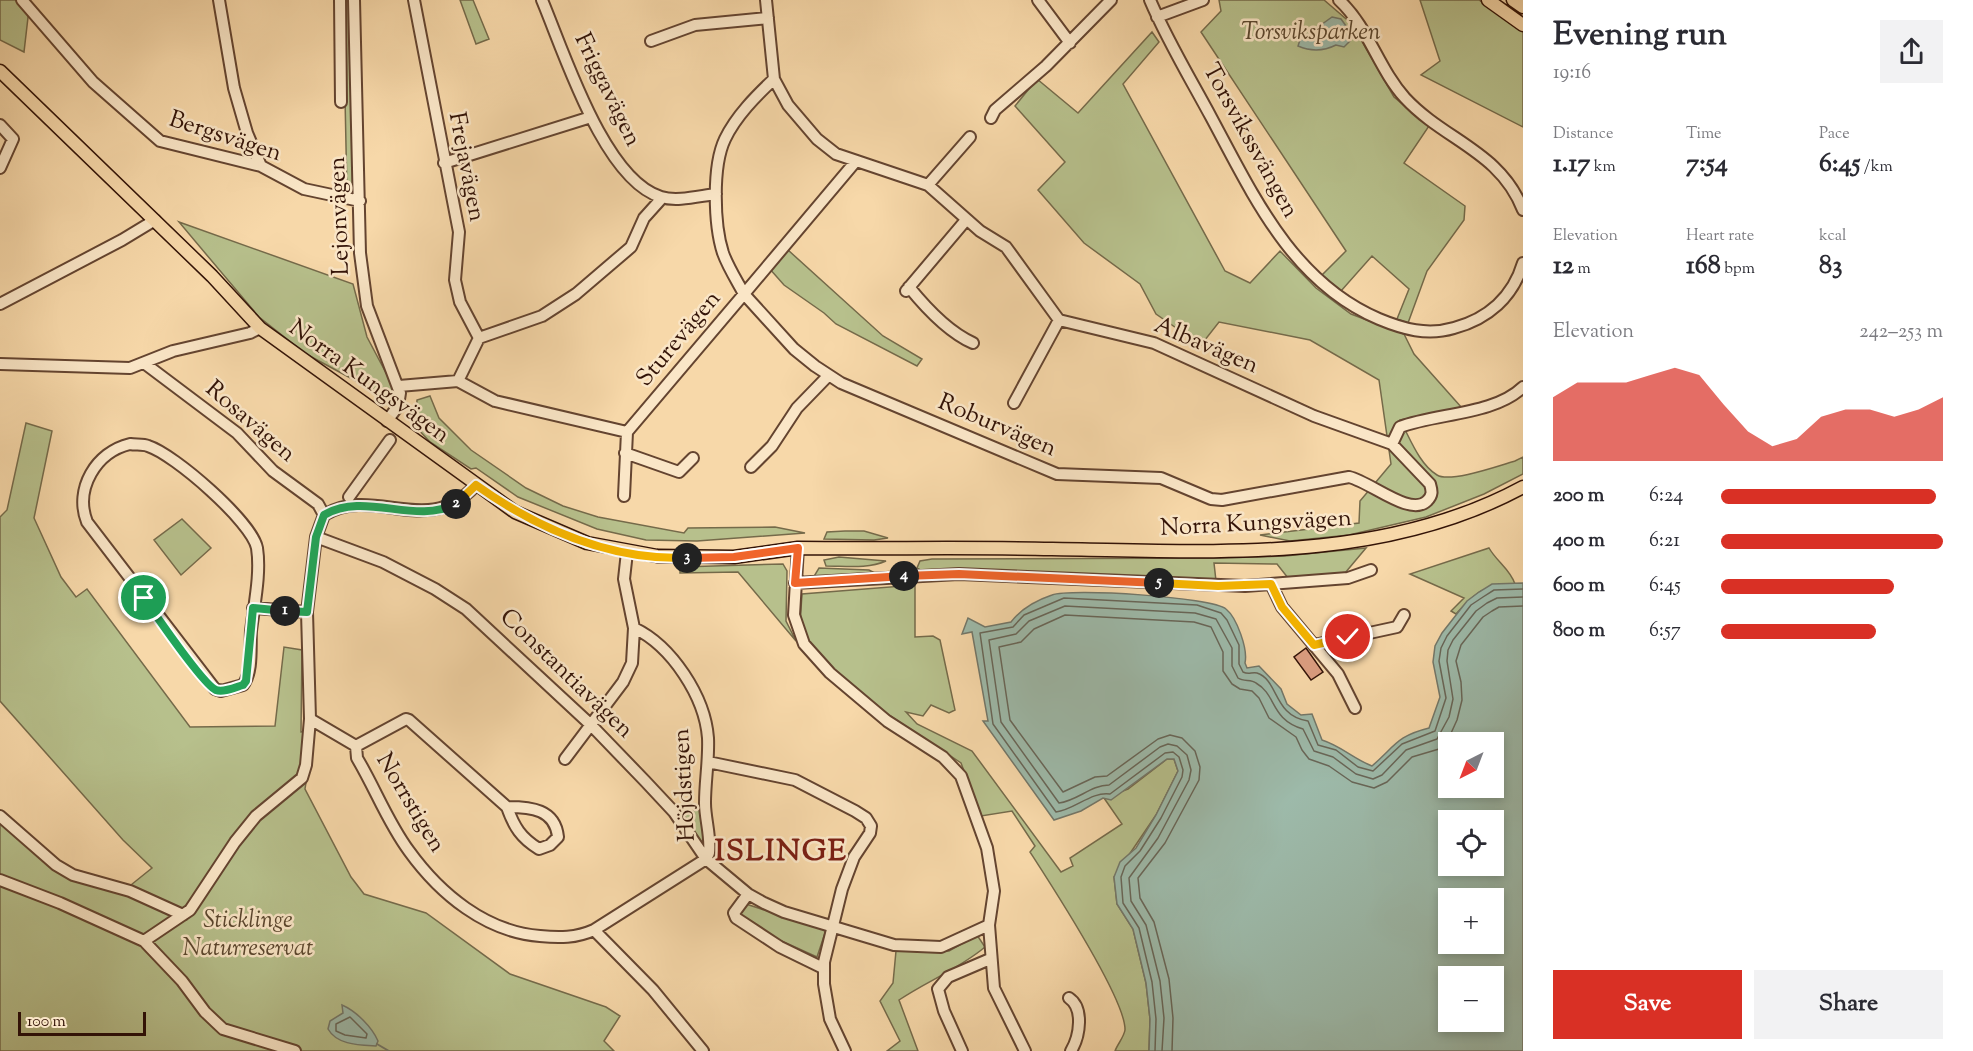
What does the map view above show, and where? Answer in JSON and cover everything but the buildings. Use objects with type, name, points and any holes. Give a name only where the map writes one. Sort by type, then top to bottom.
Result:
[{"type":"main road","points":[[1488,0],[1523,25]]},
{"type":"main road","points":[[1513,0],[1523,8]]},
{"type":"main road","name":"Norra Kungsvägen","points":[[0,71],[155,220],[260,328],[515,512],[539,525],[587,543],[627,552],[677,559],[723,558],[798,548],[1232,551],[1312,547],[1402,533],[1498,501],[1523,487]]},
{"type":"street","name":"Bergsvägen","points":[[22,0],[93,82],[160,141],[261,166],[304,189],[360,201]]},
{"type":"street","points":[[219,0],[234,88],[247,133],[261,166]]},
{"type":"street","points":[[340,0],[341,102]]},
{"type":"street","name":"Lejonvägen","points":[[354,0],[360,253],[367,306],[399,386]]},
{"type":"street","name":"Frejavägen","points":[[414,0],[459,232],[455,280],[460,302],[479,338]]},
{"type":"street","name":"Friggavägen","points":[[542,0],[591,117],[626,174],[635,184],[662,198]]},
{"type":"street","points":[[766,0],[774,79],[788,105],[817,139],[836,154],[928,185],[966,220],[1006,247],[1059,320],[1014,403]]},
{"type":"street","points":[[1038,0],[1070,43]]},
{"type":"street","points":[[991,118],[995,110],[1070,43],[1111,0]]},
{"type":"street","name":"Torsvikssvängen","points":[[1150,0],[1258,206],[1299,260],[1337,297],[1399,327],[1420,332],[1445,331],[1489,313],[1520,281],[1523,263]]},
{"type":"street","points":[[1157,17],[1203,0]]},
{"type":"street","points":[[1339,0],[1358,20],[1403,96],[1424,116],[1500,171],[1511,183],[1523,210]]},
{"type":"street","points":[[651,41],[695,24],[768,18]]},
{"type":"street","name":"Sturevägen","points":[[627,432],[744,294],[723,254],[716,194],[720,152],[725,138],[758,95],[774,79]]},
{"type":"street","points":[[444,163],[591,117]]},
{"type":"street","points":[[0,125],[13,139],[0,168]]},
{"type":"street","points":[[928,185],[970,137]]},
{"type":"street","points":[[744,294],[856,161]]},
{"type":"street","points":[[458,381],[479,338],[542,316],[576,294],[631,247],[644,218],[662,198],[716,194]]},
{"type":"street","points":[[0,304],[122,240],[155,220]]},
{"type":"street","points":[[966,220],[907,289],[942,321],[973,343]]},
{"type":"street","name":"Roburvägen","points":[[744,294],[794,349],[828,376],[1057,474],[1161,478],[1211,499],[1222,500],[1335,477],[1349,477],[1362,480],[1409,506],[1419,506],[1430,498]]},
{"type":"street","name":"Albavägen","points":[[1059,320],[1154,343],[1314,416],[1392,444],[1430,484],[1433,492],[1430,498]]},
{"type":"street","points":[[0,364],[130,368],[173,351],[250,333],[260,328]]},
{"type":"street","name":"Rosavägen","points":[[144,363],[237,433],[273,471],[318,504],[324,515]]},
{"type":"street","points":[[751,467],[772,446],[797,408],[828,376]]},
{"type":"street","points":[[387,421],[398,406],[399,386],[458,381],[495,402],[627,432],[624,496]]},
{"type":"street","points":[[1392,444],[1400,427],[1466,412],[1510,396],[1523,387]]},
{"type":"street","points":[[349,497],[390,440]]},
{"type":"street","points":[[130,444],[148,446],[163,453],[205,484],[248,530],[254,540],[257,560],[253,608],[246,681],[239,687],[215,689],[87,522],[82,506],[83,491],[93,470],[106,454],[130,444]]},
{"type":"street","points":[[626,453],[679,472],[693,458]]},
{"type":"street","points":[[144,941],[183,915],[203,895],[235,842],[256,816],[302,778],[306,765],[309,719],[307,612],[316,537],[324,515],[340,507],[359,505],[423,512],[435,510],[454,505],[476,485]]},
{"type":"street","name":"Constantiavägen","points":[[316,537],[383,562],[452,599],[483,623],[591,725],[674,812],[706,859],[748,894],[784,912],[894,945],[933,947],[955,943],[989,925]]},
{"type":"street","points":[[798,548],[795,583],[797,628],[804,644],[816,658],[886,721],[943,757],[961,776],[987,848],[994,891],[989,925],[994,988],[1025,1051]]},
{"type":"street","points":[[566,759],[623,682],[632,663],[634,628],[624,579],[627,552]]},
{"type":"street","points":[[795,583],[959,574],[1218,586],[1348,578],[1371,570]]},
{"type":"street","points":[[1271,584],[1282,607],[1338,674],[1355,708]]},
{"type":"street","points":[[253,608],[307,612]]},
{"type":"street","points":[[1314,645],[1396,627],[1404,615]]},
{"type":"street","name":"Höjdstigen","points":[[634,628],[654,638],[684,674],[706,723],[708,762],[705,804],[710,847],[706,859]]},
{"type":"street","name":"Norrstigen","points":[[309,719],[356,746],[357,758],[408,851],[459,903],[483,920],[519,934],[571,937],[594,930],[706,859]]},
{"type":"street","points":[[356,746],[406,719],[507,807],[514,826],[526,841],[539,849],[550,845],[558,837],[557,825],[544,811],[530,807],[507,807]]},
{"type":"street","points":[[708,762],[795,780],[826,793],[866,818],[871,826],[870,833],[854,857],[842,889],[823,968],[830,1019],[845,1051]]},
{"type":"street","points":[[0,816],[36,849],[73,875],[130,891],[183,915]]},
{"type":"street","points":[[0,880],[60,903],[144,941],[182,981],[205,1012],[223,1029],[295,1051]]},
{"type":"street","points":[[748,894],[734,913],[736,918],[780,946],[823,968]]},
{"type":"street","points":[[594,930],[653,990],[703,1051]]},
{"type":"street","points":[[962,1051],[944,1011],[938,988],[948,977],[990,959]]},
{"type":"street","points":[[1069,998],[1076,1003],[1079,1014],[1071,1051]]},
{"type":"green space","points":[[0,0],[30,0],[24,52],[0,40]]},
{"type":"green space","points":[[343,0],[350,0],[355,191],[347,194]]},
{"type":"green space","points":[[460,0],[473,0],[489,39],[476,44]]},
{"type":"green space","name":"Torsviksparken","points":[[1219,0],[1324,0],[1352,24],[1394,97],[1429,126],[1404,163],[1465,206],[1464,220],[1427,271],[1408,323],[1397,319],[1409,289],[1372,256],[1341,291],[1322,275],[1346,251],[1201,32],[1221,11]]},
{"type":"green space","points":[[1420,0],[1479,0],[1523,31],[1523,127],[1421,75],[1440,61]]},
{"type":"green space","points":[[1152,32],[1159,42],[1123,84],[1225,271],[1250,283],[1280,251],[1316,288],[1351,314],[1404,334],[1414,354],[1462,408],[1400,420],[1420,458],[1437,475],[1452,477],[1474,473],[1523,457],[1523,474],[1484,494],[1426,517],[1349,535],[1290,541],[1260,535],[1359,523],[1360,501],[1391,464],[1379,380],[1310,340],[1219,322],[1201,345],[1156,314],[1140,284],[1084,243],[1038,190],[1065,162],[1015,106],[1037,79],[1078,113]]},
{"type":"green space","points":[[179,222],[353,284],[367,337],[394,388],[390,397],[381,399],[358,382],[306,354],[259,317]]},
{"type":"green space","points":[[788,250],[883,336],[922,359],[917,366],[836,324],[784,285],[769,268]]},
{"type":"green space","points":[[430,396],[439,418],[471,450],[526,488],[563,506],[598,517],[684,533],[688,528],[775,527],[805,533],[697,541],[646,540],[597,529],[518,497],[476,468],[471,469],[430,442],[416,427],[417,400]]},
{"type":"green space","name":"Sticklinge Naturreservat","points":[[26,423],[52,431],[34,518],[61,577],[76,597],[87,589],[190,727],[275,726],[284,647],[302,650],[301,732],[314,731],[305,789],[351,877],[364,894],[426,913],[510,974],[606,1007],[620,1016],[604,1041],[614,1051],[0,1051],[0,821],[45,860],[121,893],[152,868],[123,840],[0,701],[0,517],[7,510]]},
{"type":"green space","points":[[182,519],[211,548],[181,575],[154,540]]},
{"type":"green space","points":[[864,531],[888,538],[824,539],[827,532]]},
{"type":"green space","points":[[1366,548],[1345,573],[1288,578],[1277,564],[1214,563],[1216,581],[922,571],[917,568],[920,561],[932,559],[1219,558],[1285,556]]},
{"type":"green space","points":[[1489,548],[1510,574],[1515,584],[1505,584],[1482,591],[1469,600],[1456,614],[1451,611],[1464,598],[1410,574]]},
{"type":"green space","points":[[839,557],[886,561],[864,566],[826,566],[824,560]]},
{"type":"green space","points":[[783,564],[787,571],[786,621],[796,641],[738,572],[680,573],[680,567]]},
{"type":"green space","points":[[819,568],[869,570],[873,572],[813,578]]},
{"type":"green space","points":[[915,585],[915,637],[933,636],[940,640],[955,710],[949,713],[931,705],[923,716],[906,712],[917,724],[972,751],[1061,872],[1073,866],[1070,858],[1122,824],[1104,798],[1128,789],[1167,759],[1174,759],[1178,771],[1156,815],[1114,877],[1117,904],[1133,929],[1146,983],[1150,1019],[1149,1051],[1115,1051],[1125,1030],[1113,993],[1101,968],[1030,852],[1035,846],[1012,811],[981,816],[961,763],[886,713],[824,664],[807,644],[800,624],[802,594]]},
{"type":"green space","points":[[702,809],[706,842],[700,843],[680,813]]},
{"type":"green space","points":[[746,904],[826,930],[817,957],[766,934],[740,914]]},
{"type":"green space","points":[[977,935],[985,947],[965,962],[899,1000],[918,1051],[887,1051],[900,1041],[880,1001],[893,983],[896,951],[949,951]]},
{"type":"water","points":[[1332,17],[1341,19],[1349,30],[1350,41],[1344,47],[1336,45],[1327,49],[1313,50],[1298,46],[1300,40]]},
{"type":"water","points":[[1523,583],[1523,1051],[1149,1051],[1150,1019],[1146,983],[1133,929],[1117,904],[1114,877],[1120,862],[1136,848],[1156,815],[1178,771],[1174,759],[1167,759],[1111,800],[1103,798],[1081,811],[1054,820],[983,721],[988,721],[972,632],[962,634],[968,618],[985,627],[1011,622],[1035,602],[1064,593],[1112,593],[1170,597],[1226,609],[1238,626],[1247,668],[1259,666],[1281,689],[1287,704],[1301,715],[1312,714],[1322,740],[1372,766],[1403,738],[1429,728],[1440,697],[1433,662],[1435,646],[1442,633],[1467,601],[1492,584]]},
{"type":"water","points":[[342,1005],[353,1011],[368,1025],[378,1041],[376,1046],[349,1043],[332,1034],[328,1029],[330,1021],[343,1013]]},
{"type":"waterway","points":[[377,1044],[389,1051]]},
{"type":"district","name":"ISLINGE","points":[[781,852]]},
{"type":"route","points":[[144,598],[215,689],[221,691],[243,685],[248,670],[253,608],[307,612],[316,537],[324,515],[340,507],[359,505],[423,512],[435,510],[454,505],[476,485],[515,512],[539,525],[587,543],[627,552],[677,559],[734,557],[798,548],[795,583],[810,584],[959,574],[1218,586],[1271,584],[1282,607],[1314,645],[1348,637]]}]
